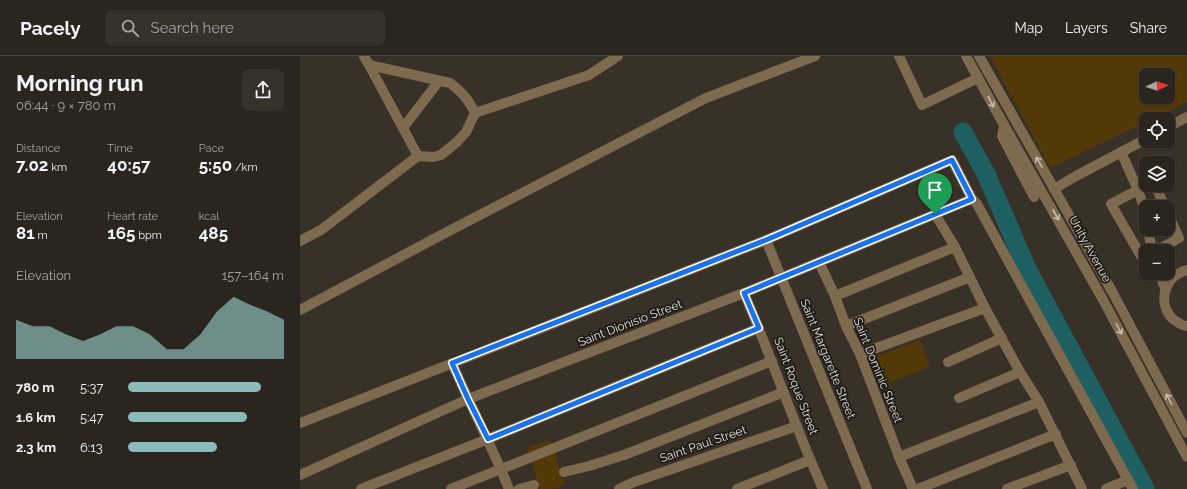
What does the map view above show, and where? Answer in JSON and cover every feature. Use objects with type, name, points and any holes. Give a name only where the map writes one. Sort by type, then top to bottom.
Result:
[{"type":"street","points":[[300,241],[320,230],[418,156],[433,157],[441,155],[457,142],[466,132],[475,113],[589,75],[618,56]]},
{"type":"street","points":[[300,310],[706,98],[815,56]]},
{"type":"street","points":[[899,56],[922,105],[978,78]]},
{"type":"street","name":"Unity Avenue","points":[[966,56],[1102,298],[1174,432],[1184,444],[1187,457]]},
{"type":"street","name":"Unity Avenue","points":[[979,56],[1009,112],[1113,293],[1186,429]]},
{"type":"street","points":[[366,60],[450,83],[470,102],[475,113]]},
{"type":"street","points":[[366,60],[418,156]]},
{"type":"street","points":[[403,128],[439,81]]},
{"type":"street","points":[[1175,123],[1187,117]]},
{"type":"street","points":[[1004,126],[1002,136],[1034,197]]},
{"type":"street","points":[[1054,189],[1139,143]]},
{"type":"street","points":[[1121,152],[1141,200]]},
{"type":"street","points":[[300,423],[766,240],[952,160],[1130,485],[1106,489]]},
{"type":"street","points":[[1138,190],[1112,204],[1139,252]]},
{"type":"street","name":"Saint Dionisio Street","points":[[300,475],[468,399],[744,293],[972,199]]},
{"type":"street","points":[[935,214],[955,247],[985,308],[1020,372],[1039,402],[1082,489]]},
{"type":"street","points":[[1168,244],[1179,238],[1175,229]]},
{"type":"street","name":"Saint Margarette Street","points":[[766,240],[867,489]]},
{"type":"street","points":[[835,296],[955,247]]},
{"type":"street","name":"Saint Dominic Street","points":[[819,262],[835,296],[846,326],[860,354],[899,457],[913,489]]},
{"type":"street","points":[[1187,270],[1171,278],[1165,288],[1164,304],[1171,318],[1184,326],[1187,326]]},
{"type":"street","points":[[846,326],[970,277]]},
{"type":"street","points":[[1161,280],[1165,288]]},
{"type":"street","name":"Saint Roque Street","points":[[744,293],[810,460],[823,489]]},
{"type":"street","points":[[860,354],[985,308]]},
{"type":"street","points":[[361,489],[488,439],[759,328]]},
{"type":"street","points":[[948,362],[1002,338]]},
{"type":"street","points":[[451,489],[772,361]]},
{"type":"street","points":[[452,363],[488,439],[509,489]]},
{"type":"street","points":[[958,398],[1020,372]]},
{"type":"street","points":[[564,472],[624,455],[784,392]]},
{"type":"street","points":[[899,457],[1039,402]]},
{"type":"street","name":"Saint Paul Street","points":[[619,489],[634,482],[797,426]]},
{"type":"street","points":[[1174,432],[1186,429]]},
{"type":"street","points":[[918,489],[1056,434]]},
{"type":"street","points":[[737,489],[810,460]]},
{"type":"street","points":[[1007,489],[1071,465]]},
{"type":"street","points":[[519,489],[534,485]]},
{"type":"shaded area","points":[[990,56],[1187,56],[1187,102],[1166,112],[1139,112],[1139,125],[1050,168]]},
{"type":"shaded area","points":[[920,340],[930,367],[883,385],[873,358]]},
{"type":"shaded area","points":[[551,440],[565,485],[552,489],[540,489],[527,448]]},
{"type":"waterway","points":[[963,132],[986,174],[1027,269],[1145,489]]},
{"type":"route","points":[[952,160],[972,199],[935,214],[744,293],[759,328],[488,439],[452,363],[766,240],[952,160]]}]
